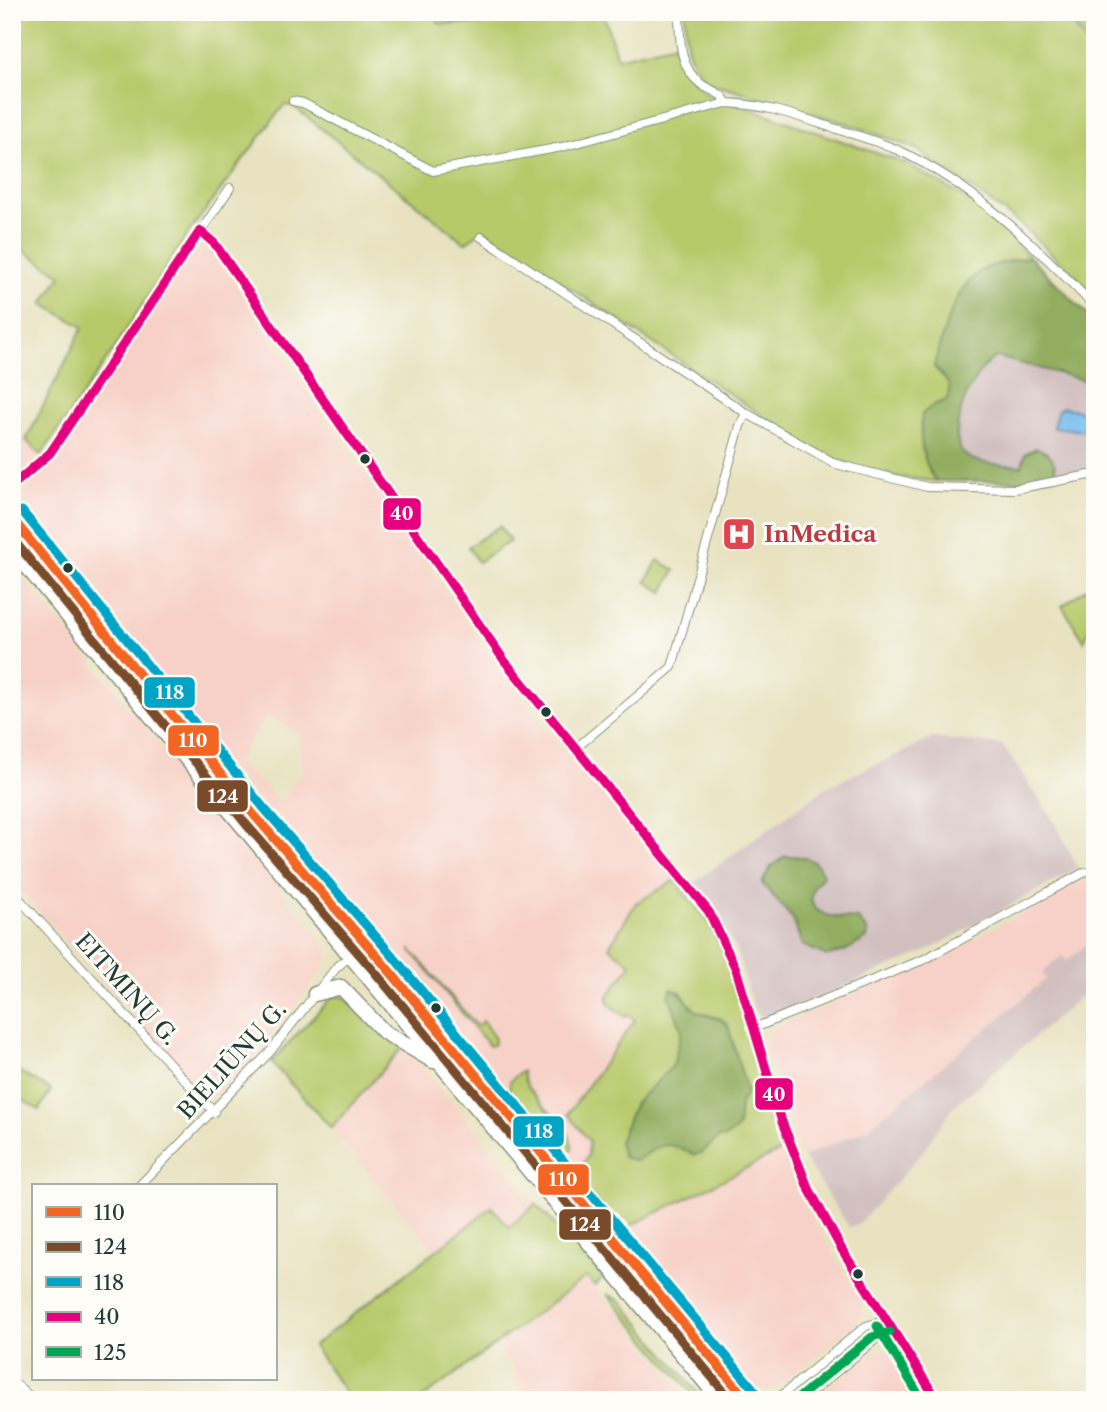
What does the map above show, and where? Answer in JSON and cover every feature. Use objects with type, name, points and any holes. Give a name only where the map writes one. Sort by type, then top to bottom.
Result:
[{"type":"highway","points":[[12,518],[65,588],[254,815],[361,938],[747,1400]]},
{"type":"highway","points":[[12,549],[720,1400]]},
{"type":"highway","points":[[350,956],[361,938]]},
{"type":"highway","points":[[315,994],[341,987],[384,1032],[445,1069]]},
{"type":"street","points":[[679,12],[685,64],[698,83],[721,95],[726,103]]},
{"type":"street","points":[[293,101],[303,103],[433,171],[562,146],[726,103],[750,103],[793,115],[915,158],[957,185],[1007,223],[1095,307]]},
{"type":"street","points":[[12,486],[50,453],[230,188]]},
{"type":"street","points":[[200,231],[215,244],[504,660],[709,912],[729,949],[783,1125],[805,1180],[937,1400]]},
{"type":"street","points":[[481,237],[746,413],[836,464],[927,487],[1015,489],[1095,474]]},
{"type":"street","points":[[576,748],[672,667],[740,426],[746,413]]},
{"type":"street","points":[[754,1028],[925,959],[1085,872]]},
{"type":"street","name":"EITMINŲ G.","points":[[12,891],[214,1112]]},
{"type":"street","name":"BIELIŪNŲ G.","points":[[141,1184],[269,1053],[315,994],[350,956]]},
{"type":"street","points":[[776,1400],[866,1326],[887,1320]]},
{"type":"street","points":[[802,1400],[875,1340],[887,1320]]},
{"type":"street","points":[[12,1381],[34,1400]]},
{"type":"shaded area","points":[[204,249],[213,253],[515,691],[674,881],[649,894],[609,947],[631,964],[608,996],[625,1017],[627,1014],[635,1020],[568,1114],[589,1141],[588,1156],[574,1176],[102,616],[84,583],[24,512],[21,498],[25,486],[51,460],[190,255]],"holes":[[[267,715],[299,733],[303,771],[280,802],[237,761]]]},
{"type":"shaded area","points":[[996,357],[1095,383],[1095,469],[1056,476],[1055,459],[1022,466],[983,462],[966,457],[956,446],[955,429],[980,368]]},
{"type":"shaded area","points":[[17,430],[41,455],[21,471],[12,474],[12,434]]},
{"type":"shaded area","points":[[12,564],[329,950],[326,964],[258,1054],[213,1097],[208,1098],[12,882]]},
{"type":"shaded area","points":[[933,738],[1002,745],[1051,816],[1078,868],[927,951],[773,1016],[760,1016],[754,1008],[736,949],[708,900],[693,883],[827,787]]},
{"type":"shaded area","points":[[1095,872],[1095,937],[1067,961],[1062,957],[1043,973],[1046,979],[867,1129],[803,1157],[786,1114],[766,1045],[769,1031],[959,947]]},
{"type":"shaded area","points":[[1095,937],[1095,985],[954,1106],[921,1154],[858,1225],[849,1227],[803,1157],[867,1129],[1046,979],[1042,973],[1062,956],[1067,961]]},
{"type":"shaded area","points":[[402,1048],[414,1057],[536,1204],[509,1227],[492,1207],[436,1252],[331,1128]]},
{"type":"shaded area","points":[[785,1149],[799,1196],[861,1301],[863,1314],[859,1321],[776,1388],[767,1391],[747,1382],[622,1230]]},
{"type":"shaded area","points":[[587,1277],[692,1400],[527,1400],[526,1394],[513,1381],[516,1372],[497,1346]]},
{"type":"shaded area","points":[[877,1349],[893,1354],[922,1400],[812,1400]]},
{"type":"green space","points":[[12,12],[435,12],[439,24],[480,24],[516,12],[603,12],[617,58],[675,44],[684,71],[706,93],[907,164],[974,203],[1030,257],[997,264],[976,275],[966,285],[951,311],[934,367],[947,381],[949,389],[948,400],[934,405],[929,472],[936,481],[886,474],[854,466],[808,446],[483,230],[465,243],[293,106],[284,105],[189,232],[116,346],[41,455],[26,440],[83,327],[43,304],[61,275],[12,243]]},
{"type":"green space","points":[[435,12],[516,12],[480,24],[439,24]]},
{"type":"green space","points":[[685,12],[1080,12],[1072,23],[1095,55],[1095,295],[1018,222],[916,149],[855,126],[709,82],[695,67],[688,51]]},
{"type":"green space","points":[[1080,12],[1095,12],[1095,55],[1072,23]]},
{"type":"green space","points":[[1030,257],[1095,322],[1095,383],[997,357],[979,373],[971,386],[959,418],[958,445],[964,454],[976,461],[1022,466],[1025,454],[1036,448],[1052,458],[1056,476],[1025,481],[936,481],[924,457],[921,423],[922,414],[947,400],[949,394],[945,378],[934,367],[951,312],[966,285],[976,275],[992,266]]},
{"type":"green space","points":[[500,526],[510,541],[478,562],[468,547]]},
{"type":"green space","points":[[658,560],[675,570],[663,592],[646,582]]},
{"type":"green space","points":[[1095,582],[1095,617],[1084,641],[1062,606]]},
{"type":"green space","points":[[785,856],[803,857],[817,865],[823,876],[813,890],[811,899],[814,906],[826,915],[858,919],[868,931],[867,938],[844,951],[827,956],[802,945],[793,919],[762,883],[770,868]]},
{"type":"green space","points":[[674,881],[708,921],[728,961],[785,1149],[622,1230],[574,1176],[588,1156],[589,1141],[568,1114],[635,1020],[628,1014],[625,1017],[608,1003],[608,996],[631,964],[609,947],[636,903]],"holes":[[[680,991],[695,1011],[722,1019],[728,1026],[747,1092],[740,1103],[737,1128],[719,1137],[701,1153],[675,1143],[619,1142],[635,1103],[673,1066],[682,1030],[669,996]]]},
{"type":"green space","points":[[410,949],[477,1026],[483,1021],[495,1039],[493,1045],[489,1046]]},
{"type":"green space","points":[[671,989],[679,993],[697,1011],[721,1020],[728,1026],[747,1092],[740,1103],[738,1128],[725,1138],[719,1137],[701,1153],[694,1155],[677,1147],[664,1145],[636,1161],[623,1157],[619,1142],[635,1103],[673,1066],[682,1030],[669,996]]},
{"type":"green space","points":[[333,996],[345,997],[402,1048],[331,1128],[271,1062]]},
{"type":"green space","points":[[18,1071],[51,1090],[39,1110],[12,1094],[12,1080]]},
{"type":"green space","points":[[522,1071],[531,1092],[571,1139],[572,1149],[567,1154],[554,1155],[509,1100],[510,1081]]},
{"type":"green space","points":[[536,1204],[603,1278],[595,1286],[586,1277],[420,1400],[350,1400],[313,1346],[492,1207],[509,1227]]},
{"type":"green space","points":[[607,1294],[621,1301],[704,1400],[698,1400]]},
{"type":"water","points":[[1063,407],[1084,412],[1087,420],[1084,431],[1053,427],[1058,410]]},
{"type":"transit line","name":"40","points":[[200,231],[215,244],[504,660],[709,912],[736,969],[782,1122],[807,1185],[841,1248],[937,1400]]},
{"type":"transit line","name":"40","points":[[12,486],[50,453],[200,231]]},
{"type":"transit line","name":"118","points":[[22,511],[263,807],[391,954],[756,1392]]},
{"type":"transit line","name":"110","points":[[12,518],[254,815],[382,962],[747,1400]]},
{"type":"transit line","name":"124","points":[[12,538],[245,823],[373,970],[731,1400]]},
{"type":"transit line","name":"125","points":[[877,1326],[922,1400]]},
{"type":"transit line","name":"125","points":[[796,1400],[872,1337],[890,1332]]},
{"type":"place","name":"InMedica","points":[[739,534]]}]
